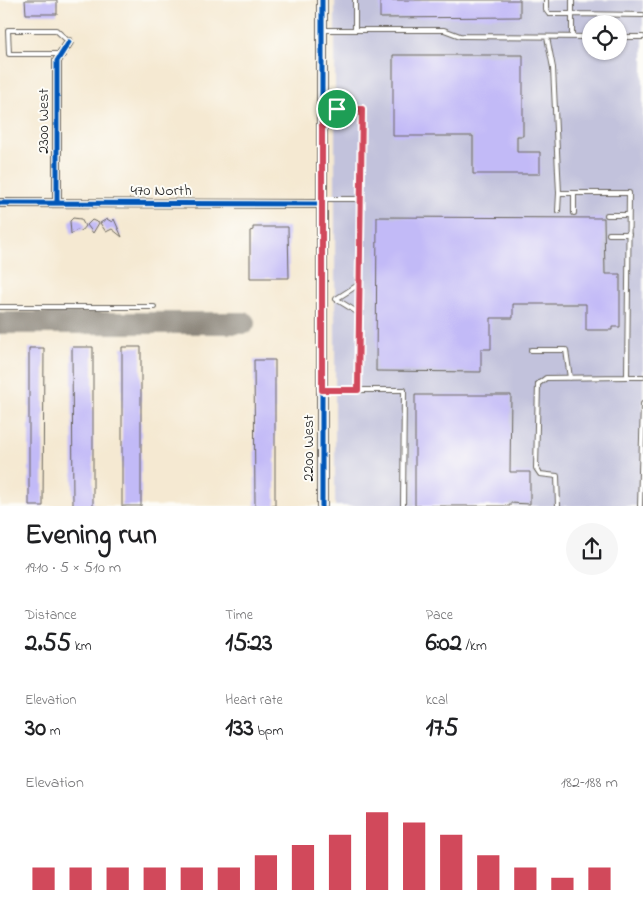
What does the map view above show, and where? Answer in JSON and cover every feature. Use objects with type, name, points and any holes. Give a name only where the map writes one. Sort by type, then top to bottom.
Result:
[{"type":"street","name":"2200 West","points":[[322,0],[322,506]]},
{"type":"street","name":"2300 West","points":[[57,203],[56,73],[60,54],[69,42]]},
{"type":"street","name":"470 North","points":[[0,203],[322,201]]},
{"type":"lane","points":[[355,0],[356,30]]},
{"type":"lane","points":[[546,0],[548,14],[643,15]]},
{"type":"lane","points":[[572,0],[572,37]]},
{"type":"lane","points":[[60,54],[9,54],[8,30],[56,30],[69,42]]},
{"type":"lane","points":[[322,30],[444,30],[460,36],[582,37]]},
{"type":"lane","points":[[547,37],[553,68],[558,211]]},
{"type":"lane","points":[[627,37],[643,37]]},
{"type":"lane","points":[[322,109],[362,109],[362,199],[357,312],[358,390]]},
{"type":"lane","points":[[558,193],[628,193],[627,377]]},
{"type":"lane","points":[[574,193],[574,213]]},
{"type":"lane","points":[[322,201],[362,199]]},
{"type":"lane","points":[[607,215],[628,215]]},
{"type":"lane","points":[[610,234],[629,234]]},
{"type":"lane","points":[[336,299],[358,285]]},
{"type":"lane","points":[[322,299],[336,299],[357,312]]},
{"type":"lane","points":[[0,307],[154,307]]},
{"type":"lane","points":[[530,350],[566,350],[570,378]]},
{"type":"lane","points":[[558,506],[558,476],[540,474],[536,468],[536,396],[538,384],[546,378],[643,377]]},
{"type":"lane","points":[[322,390],[404,390],[403,506]]},
{"type":"lane","points":[[640,506],[643,404]]},
{"type":"shaded area","points":[[335,0],[643,0],[643,506],[335,506]]},
{"type":"building","points":[[25,0],[57,0],[57,14],[26,14]]},
{"type":"building","points":[[380,0],[520,0],[520,17],[380,18]]},
{"type":"building","points":[[393,55],[523,55],[523,136],[517,136],[517,152],[540,152],[540,174],[473,174],[473,136],[393,136]]},
{"type":"building","points":[[377,217],[604,218],[605,274],[620,274],[620,327],[612,327],[612,330],[586,330],[586,304],[513,304],[513,318],[491,318],[491,349],[481,349],[481,372],[376,371]]},
{"type":"building","points":[[73,218],[81,219],[85,226],[81,231],[77,230],[71,234],[70,221]]},
{"type":"building","points":[[107,219],[112,222],[114,219],[122,237],[112,229],[106,232],[100,223]]},
{"type":"building","points":[[92,220],[99,223],[93,233],[87,225]]},
{"type":"building","points":[[253,227],[288,227],[289,278],[250,278],[250,231],[253,230]]},
{"type":"building","points":[[72,347],[93,347],[93,506],[73,506]]},
{"type":"building","points":[[122,347],[141,347],[141,506],[122,506]]},
{"type":"building","points":[[29,348],[44,348],[43,506],[29,506]]},
{"type":"building","points":[[254,360],[275,360],[275,506],[255,506]]},
{"type":"building","points":[[415,395],[511,395],[510,472],[530,472],[530,504],[510,503],[510,506],[415,506]]},
{"type":"taxiway","points":[[0,323],[244,323]]},
{"type":"cycle path","points":[[322,0],[322,506]]},
{"type":"cycle path","points":[[57,203],[57,61],[69,42]]},
{"type":"cycle path","points":[[0,203],[322,204]]},
{"type":"route","points":[[322,109],[337,109],[362,109],[362,199],[357,312],[358,390],[322,390],[322,109]]}]
